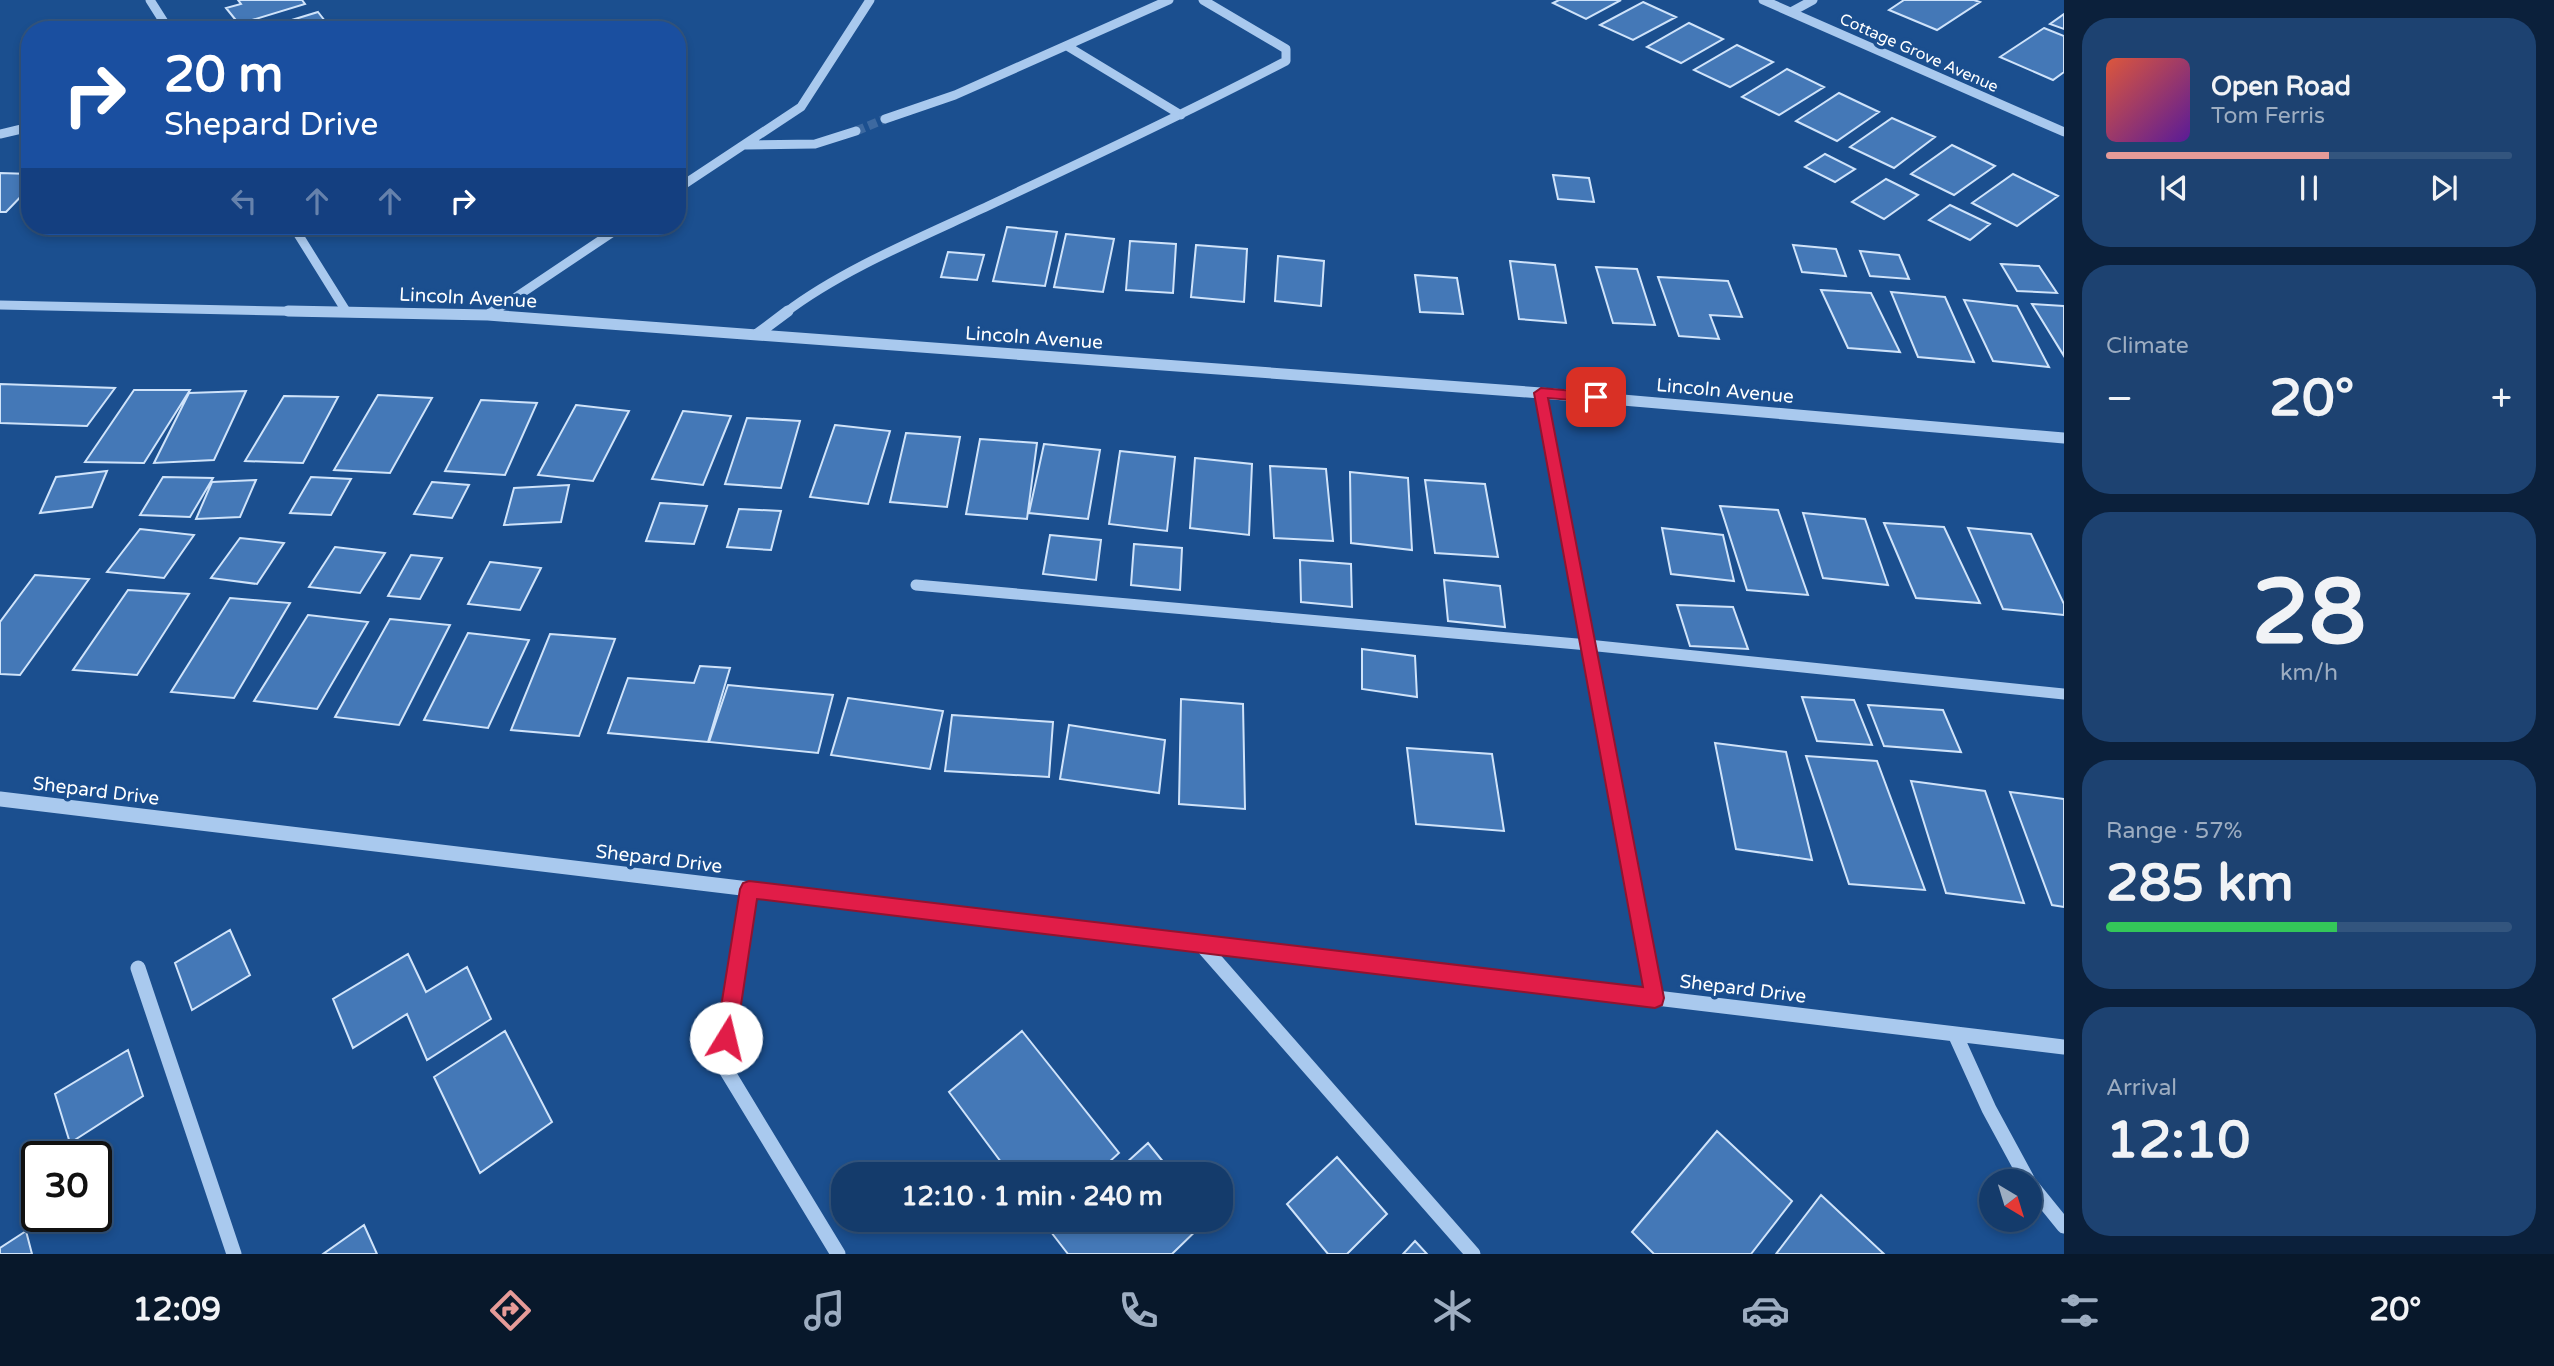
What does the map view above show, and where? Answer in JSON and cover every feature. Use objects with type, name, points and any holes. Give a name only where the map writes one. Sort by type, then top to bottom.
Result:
[{"type":"street","points":[[150,0],[163,21]]},
{"type":"street","points":[[686,183],[801,107],[870,0]]},
{"type":"street","points":[[885,120],[955,95],[1169,0]]},
{"type":"street","points":[[756,335],[803,300],[906,244],[1181,115],[1286,61],[1286,49],[1203,0]]},
{"type":"street","name":"Cottage Grove Avenue","points":[[1763,0],[2064,132]]},
{"type":"street","points":[[1791,12],[1813,0]]},
{"type":"street","points":[[1067,46],[1181,115]]},
{"type":"street","points":[[0,134],[21,129]]},
{"type":"street","points":[[745,145],[815,145],[856,131]]},
{"type":"street","points":[[299,235],[346,311]]},
{"type":"street","points":[[488,315],[608,235]]},
{"type":"street","name":"Lincoln Avenue","points":[[0,305],[488,315],[1541,393],[2064,438]]},
{"type":"street","points":[[1541,393],[1655,998]]},
{"type":"street","points":[[916,585],[1588,645],[2064,694]]},
{"type":"street","name":"Shepard Drive","points":[[0,799],[2064,1047]]},
{"type":"street","points":[[749,889],[722,1063],[838,1254]]},
{"type":"street","points":[[1200,943],[1473,1254]]},
{"type":"street","points":[[138,968],[234,1254]]},
{"type":"street","points":[[1955,1034],[1989,1112],[2021,1169]]},
{"type":"street","points":[[2042,1199],[2064,1226]]},
{"type":"building","points":[[238,0],[302,0],[305,4],[249,21],[237,21],[226,8],[241,4]]},
{"type":"building","points":[[1559,0],[1621,0],[1586,19],[1553,3]]},
{"type":"building","points":[[1904,0],[1980,2],[1937,30],[1889,10]]},
{"type":"building","points":[[1643,2],[1676,17],[1633,40],[1600,25]]},
{"type":"building","points":[[318,12],[325,21],[288,21]]},
{"type":"building","points":[[2064,14],[2064,29],[2050,24]]},
{"type":"building","points":[[1689,23],[1723,39],[1681,63],[1647,47]]},
{"type":"building","points":[[2044,28],[2064,36],[2064,72],[2053,80],[2000,57]]},
{"type":"building","points":[[1737,45],[1773,62],[1730,87],[1694,70]]},
{"type":"building","points":[[1787,69],[1824,87],[1779,115],[1742,97]]},
{"type":"building","points":[[1839,93],[1879,112],[1837,141],[1796,121]]},
{"type":"building","points":[[1892,118],[1935,137],[1894,168],[1850,147]]},
{"type":"building","points":[[1952,145],[1995,166],[1954,195],[1911,174]]},
{"type":"building","points":[[1825,154],[1855,169],[1835,182],[1805,167]]},
{"type":"building","points":[[0,173],[21,174],[21,196],[6,212],[0,212]]},
{"type":"building","points":[[2013,174],[2058,196],[2017,226],[1972,203]]},
{"type":"building","points":[[1553,175],[1589,178],[1594,202],[1558,199]]},
{"type":"building","points":[[1886,179],[1918,195],[1884,219],[1852,202]]},
{"type":"building","points":[[1950,205],[1990,224],[1970,240],[1929,220]]},
{"type":"building","points":[[1007,227],[1057,232],[1045,286],[993,281]]},
{"type":"building","points":[[1066,234],[1114,239],[1103,292],[1054,287]]},
{"type":"building","points":[[1130,241],[1176,244],[1173,293],[1126,290]]},
{"type":"building","points":[[1196,245],[1247,249],[1244,302],[1191,297]]},
{"type":"building","points":[[1793,245],[1836,249],[1846,276],[1802,272]]},
{"type":"building","points":[[1860,251],[1899,255],[1909,279],[1870,276]]},
{"type":"building","points":[[948,252],[984,255],[977,280],[941,277]]},
{"type":"building","points":[[1278,256],[1324,261],[1321,306],[1275,301]]},
{"type":"building","points":[[1510,261],[1555,265],[1566,323],[1519,319]]},
{"type":"building","points":[[2001,264],[2039,266],[2057,293],[2017,291]]},
{"type":"building","points":[[1596,267],[1637,269],[1655,325],[1613,323]]},
{"type":"building","points":[[1415,275],[1457,278],[1463,314],[1420,312]]},
{"type":"building","points":[[1658,277],[1728,281],[1742,317],[1710,315],[1719,339],[1679,336]]},
{"type":"building","points":[[1821,290],[1871,293],[1900,352],[1848,348]]},
{"type":"building","points":[[1891,292],[1945,297],[1974,362],[1918,357]]},
{"type":"building","points":[[1964,300],[2017,306],[2049,367],[1993,361]]},
{"type":"building","points":[[2032,304],[2064,306],[2064,356]]},
{"type":"building","points":[[0,384],[115,388],[87,426],[0,423]]},
{"type":"building","points":[[134,390],[190,390],[144,463],[85,462]]},
{"type":"building","points":[[246,391],[214,460],[154,463],[189,393]]},
{"type":"building","points":[[378,395],[432,398],[390,473],[334,470]]},
{"type":"building","points":[[284,396],[338,397],[303,463],[245,461]]},
{"type":"building","points":[[481,400],[537,403],[505,475],[445,471]]},
{"type":"building","points":[[576,405],[629,411],[593,481],[538,475]]},
{"type":"building","points":[[683,411],[731,416],[703,485],[652,479]]},
{"type":"building","points":[[747,418],[800,421],[781,488],[725,484]]},
{"type":"building","points":[[835,425],[890,431],[868,504],[810,497]]},
{"type":"building","points":[[906,433],[960,437],[947,507],[890,502]]},
{"type":"building","points":[[980,439],[1037,443],[1027,519],[966,514]]},
{"type":"building","points":[[1044,444],[1100,450],[1088,519],[1029,513]]},
{"type":"building","points":[[1120,451],[1175,457],[1167,531],[1109,524]]},
{"type":"building","points":[[1195,458],[1252,464],[1249,535],[1190,528]]},
{"type":"building","points":[[1270,466],[1326,469],[1333,541],[1274,538]]},
{"type":"building","points":[[107,471],[92,507],[40,513],[56,477]]},
{"type":"building","points":[[1350,472],[1408,478],[1412,550],[1351,543]]},
{"type":"building","points":[[163,477],[213,478],[190,517],[140,515]]},
{"type":"building","points":[[311,477],[351,479],[331,515],[290,513]]},
{"type":"building","points":[[256,480],[240,517],[196,519],[212,482]]},
{"type":"building","points":[[1425,480],[1485,484],[1498,557],[1435,553]]},
{"type":"building","points":[[432,482],[469,485],[452,518],[414,514]]},
{"type":"building","points":[[569,485],[561,522],[504,525],[514,488]]},
{"type":"building","points":[[660,503],[707,506],[694,544],[646,541]]},
{"type":"building","points":[[1720,506],[1778,510],[1808,595],[1747,590]]},
{"type":"building","points":[[739,509],[781,511],[771,550],[727,547]]},
{"type":"building","points":[[1803,513],[1865,519],[1888,585],[1823,578]]},
{"type":"building","points":[[1884,523],[1944,527],[1980,603],[1916,598]]},
{"type":"building","points":[[1662,528],[1723,535],[1734,581],[1671,574]]},
{"type":"building","points":[[1968,528],[2031,534],[2064,604],[2064,615],[2003,609]]},
{"type":"building","points":[[140,529],[194,535],[164,578],[107,572]]},
{"type":"building","points":[[1050,535],[1101,540],[1096,580],[1043,574]]},
{"type":"building","points":[[240,538],[284,543],[257,584],[211,578]]},
{"type":"building","points":[[1134,544],[1182,548],[1180,590],[1131,585]]},
{"type":"building","points":[[335,547],[385,553],[360,593],[309,587]]},
{"type":"building","points":[[411,555],[442,558],[420,599],[388,596]]},
{"type":"building","points":[[1300,560],[1351,564],[1352,607],[1301,602]]},
{"type":"building","points":[[490,562],[541,568],[520,610],[468,604]]},
{"type":"building","points":[[35,575],[89,579],[20,675],[0,674],[0,622]]},
{"type":"building","points":[[1444,580],[1500,586],[1505,627],[1448,621]]},
{"type":"building","points":[[128,590],[189,594],[137,675],[73,670]]},
{"type":"building","points":[[230,598],[290,603],[234,698],[171,692]]},
{"type":"building","points":[[1677,605],[1733,607],[1748,649],[1690,646]]},
{"type":"building","points":[[308,615],[368,622],[317,709],[254,701]]},
{"type":"building","points":[[390,619],[450,625],[399,725],[335,717]]},
{"type":"building","points":[[468,633],[529,640],[488,728],[424,720]]},
{"type":"building","points":[[550,634],[615,639],[579,736],[511,730]]},
{"type":"building","points":[[1362,649],[1415,656],[1417,697],[1362,689]]},
{"type":"building","points":[[700,666],[730,668],[708,742],[608,733],[628,678],[694,683]]},
{"type":"building","points":[[728,685],[833,695],[818,753],[709,742]]},
{"type":"building","points":[[1802,697],[1854,700],[1872,745],[1817,741]]},
{"type":"building","points":[[848,698],[943,711],[930,769],[831,755]]},
{"type":"building","points":[[1181,699],[1243,704],[1245,809],[1179,804]]},
{"type":"building","points":[[1868,705],[1943,710],[1961,752],[1884,746]]},
{"type":"building","points":[[952,715],[1053,722],[1049,777],[945,771]]},
{"type":"building","points":[[1069,725],[1165,740],[1159,793],[1060,779]]},
{"type":"building","points":[[1715,743],[1786,752],[1812,860],[1736,849]]},
{"type":"building","points":[[1407,748],[1492,754],[1504,831],[1416,824]]},
{"type":"building","points":[[1806,756],[1877,761],[1925,890],[1849,884]]},
{"type":"building","points":[[1911,781],[1985,791],[2024,903],[1946,893]]},
{"type":"building","points":[[2010,792],[2064,799],[2064,907],[2052,905]]},
{"type":"building","points":[[230,930],[250,975],[192,1010],[175,963]]},
{"type":"building","points":[[408,954],[426,992],[467,967],[491,1019],[427,1060],[407,1014],[353,1048],[333,999]]},
{"type":"building","points":[[505,1031],[552,1122],[480,1173],[434,1077]]},
{"type":"building","points":[[1022,1031],[1119,1153],[1109,1162],[1001,1162],[949,1092]]},
{"type":"building","points":[[128,1050],[143,1096],[69,1141],[55,1094]]},
{"type":"building","points":[[1717,1131],[1792,1201],[1751,1254],[1654,1254],[1632,1232]]},
{"type":"building","points":[[1148,1143],[1163,1162],[1127,1162]]},
{"type":"building","points":[[1337,1157],[1387,1214],[1347,1254],[1328,1254],[1287,1204]]},
{"type":"building","points":[[1821,1195],[1884,1254],[1776,1254]]},
{"type":"building","points":[[364,1225],[377,1254],[323,1254]]},
{"type":"building","points":[[26,1232],[32,1254],[0,1254],[0,1248]]},
{"type":"building","points":[[1051,1232],[1195,1232],[1172,1254],[1068,1254]]},
{"type":"building","points":[[1415,1241],[1427,1254],[1403,1254]]},
{"type":"tunnel","points":[[856,131],[885,119]]},
{"type":"route","points":[[726,1038],[749,889],[1655,998],[1541,393],[1596,397]]}]
